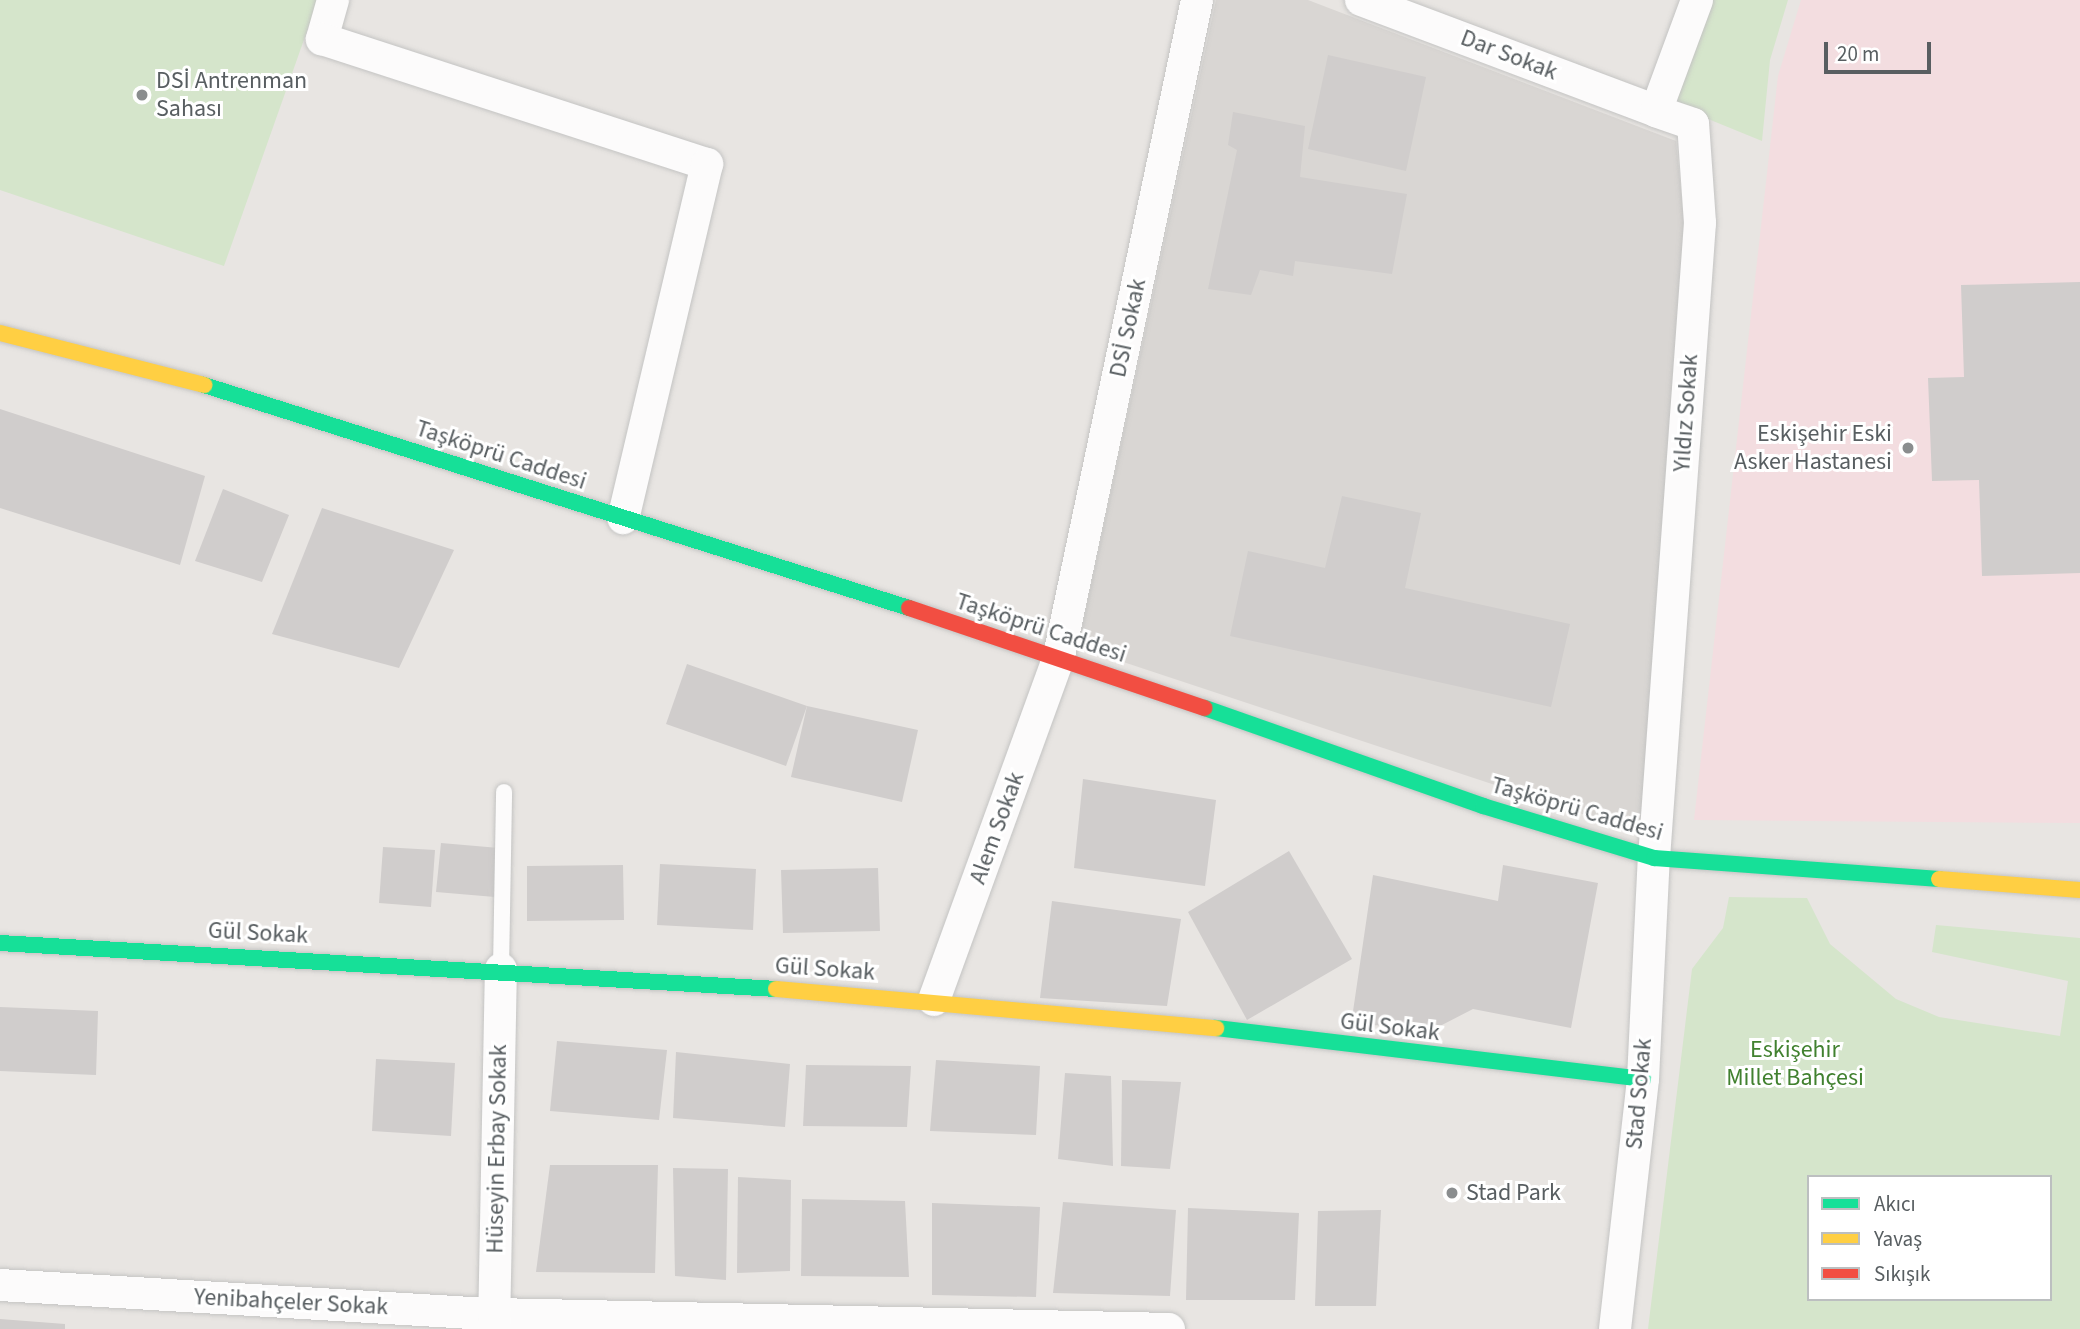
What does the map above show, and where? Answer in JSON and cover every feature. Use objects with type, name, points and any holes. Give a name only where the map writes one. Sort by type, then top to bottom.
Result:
[{"type":"main road","name":"Taşköprü Caddesi","points":[[0,333],[176,376],[1059,656],[1483,806],[1654,858],[2080,890]]},
{"type":"main road","name":"Gül Sokak","points":[[0,943],[501,969],[934,1000],[1140,1019],[1643,1079]]},
{"type":"street","points":[[333,0],[322,39],[707,164],[623,518]]},
{"type":"street","name":"DSİ Sokak","points":[[1059,656],[1197,0]]},
{"type":"street","name":"Dar Sokak","points":[[1361,0],[1656,111]]},
{"type":"street","points":[[1656,111],[1697,0]]},
{"type":"street","name":"Yıldız Sokak","points":[[1654,858],[1700,223],[1693,124],[1656,111]]},
{"type":"street","name":"Alem Sokak","points":[[934,1000],[1059,656]]},
{"type":"street","name":"Stad Sokak","points":[[1615,1329],[1643,1079],[1654,858]]},
{"type":"street","name":"Hüseyin Erbay Sokak","points":[[494,1322],[501,969]]},
{"type":"street","name":"Yenibahçeler Sokak","points":[[0,1285],[494,1322],[1169,1329]]},
{"type":"lane","points":[[501,969],[504,793]]},
{"type":"shaded area","points":[[1216,0],[1308,0],[1676,141],[1685,231],[1640,833],[1078,647]]},
{"type":"shaded area","name":"Eskişehir Eski Asker Hastanesi","points":[[1801,0],[2080,0],[2080,823],[1694,820],[1778,76]]},
{"type":"green space","name":"DSİ Antrenman Sahası","points":[[0,0],[318,0],[224,266],[0,190]]},
{"type":"green space","points":[[1709,0],[1788,0],[1770,60],[1762,141],[1669,103]]},
{"type":"green space","name":"Eskişehir Millet Bahçesi","points":[[1729,897],[1807,898],[1830,944],[1896,999],[1939,1017],[2060,1036],[2068,981],[1932,952],[1936,925],[2080,938],[2080,1329],[1648,1329],[1692,969],[1723,928]]},
{"type":"building","points":[[1328,55],[1426,77],[1406,171],[1308,149]]},
{"type":"building","points":[[1233,112],[1305,126],[1300,177],[1407,194],[1392,274],[1295,261],[1293,276],[1260,270],[1251,295],[1208,289],[1237,150],[1228,145]]},
{"type":"building","points":[[2080,282],[2080,573],[1982,576],[1979,480],[1932,481],[1928,378],[1964,377],[1961,285]]},
{"type":"building","points":[[0,409],[205,476],[180,565],[0,508]]},
{"type":"building","points":[[223,489],[289,515],[262,582],[195,561]]},
{"type":"building","points":[[1342,496],[1421,513],[1405,588],[1570,624],[1551,707],[1230,636],[1248,551],[1325,568]]},
{"type":"building","points":[[322,508],[454,550],[399,668],[272,634]]},
{"type":"building","points":[[687,664],[807,706],[786,766],[666,724]]},
{"type":"building","points":[[807,706],[918,730],[902,802],[791,777]]},
{"type":"building","points":[[1083,779],[1216,800],[1205,886],[1074,868]]},
{"type":"building","points":[[441,843],[499,848],[495,897],[436,892]]},
{"type":"building","points":[[383,847],[435,850],[431,907],[379,903]]},
{"type":"building","points":[[1289,851],[1352,959],[1247,1020],[1188,912]]},
{"type":"building","points":[[660,864],[756,869],[753,930],[657,925]]},
{"type":"building","points":[[623,865],[624,920],[527,921],[527,866]]},
{"type":"building","points":[[1503,865],[1598,883],[1571,1028],[1473,1009],[1440,1026],[1351,1025],[1373,875],[1498,901]]},
{"type":"building","points":[[878,868],[880,931],[783,933],[781,870]]},
{"type":"building","points":[[1052,901],[1181,919],[1167,1006],[1040,998]]},
{"type":"building","points":[[0,1007],[98,1011],[96,1075],[0,1071]]},
{"type":"building","points":[[557,1041],[667,1050],[659,1120],[550,1111]]},
{"type":"building","points":[[676,1052],[790,1064],[785,1127],[673,1118]]},
{"type":"building","points":[[376,1059],[455,1063],[451,1136],[372,1131]]},
{"type":"building","points":[[936,1060],[1040,1066],[1036,1135],[930,1131]]},
{"type":"building","points":[[806,1065],[911,1066],[907,1127],[803,1126]]},
{"type":"building","points":[[1065,1073],[1111,1076],[1113,1166],[1058,1159]]},
{"type":"building","points":[[1122,1080],[1181,1082],[1170,1169],[1121,1166]]},
{"type":"building","points":[[550,1165],[658,1165],[655,1273],[536,1272]]},
{"type":"building","points":[[673,1168],[728,1169],[726,1280],[675,1276]]},
{"type":"building","points":[[738,1177],[791,1180],[790,1271],[737,1273]]},
{"type":"building","points":[[802,1199],[905,1201],[909,1277],[801,1276]]},
{"type":"building","points":[[1063,1202],[1176,1210],[1170,1296],[1053,1293]]},
{"type":"building","points":[[932,1203],[1040,1207],[1036,1297],[932,1295]]},
{"type":"building","points":[[1188,1208],[1299,1213],[1295,1300],[1186,1300]]},
{"type":"building","points":[[1381,1210],[1376,1306],[1315,1306],[1318,1211]]},
{"type":"building","points":[[0,1319],[65,1324],[65,1329],[0,1329]]},
{"type":"traffic: fast","points":[[204,385],[909,608]]},
{"type":"traffic: fast","points":[[1205,708],[1483,806],[1654,858],[1939,879]]},
{"type":"traffic: fast","points":[[0,943],[776,989]]},
{"type":"traffic: fast","points":[[1216,1028],[1643,1079]]},
{"type":"traffic: slow","points":[[0,333],[204,385]]},
{"type":"traffic: slow","points":[[1939,879],[2080,890]]},
{"type":"traffic: slow","points":[[776,989],[1216,1028]]},
{"type":"traffic: jam","points":[[909,608],[1205,708]]},
{"type":"place","name":"DSİ Antrenman Sahası","points":[[142,95]]},
{"type":"place","name":"Eskişehir Eski Asker Hastanesi","points":[[1908,448]]},
{"type":"place","name":"Stad Park","points":[[1452,1193]]}]
